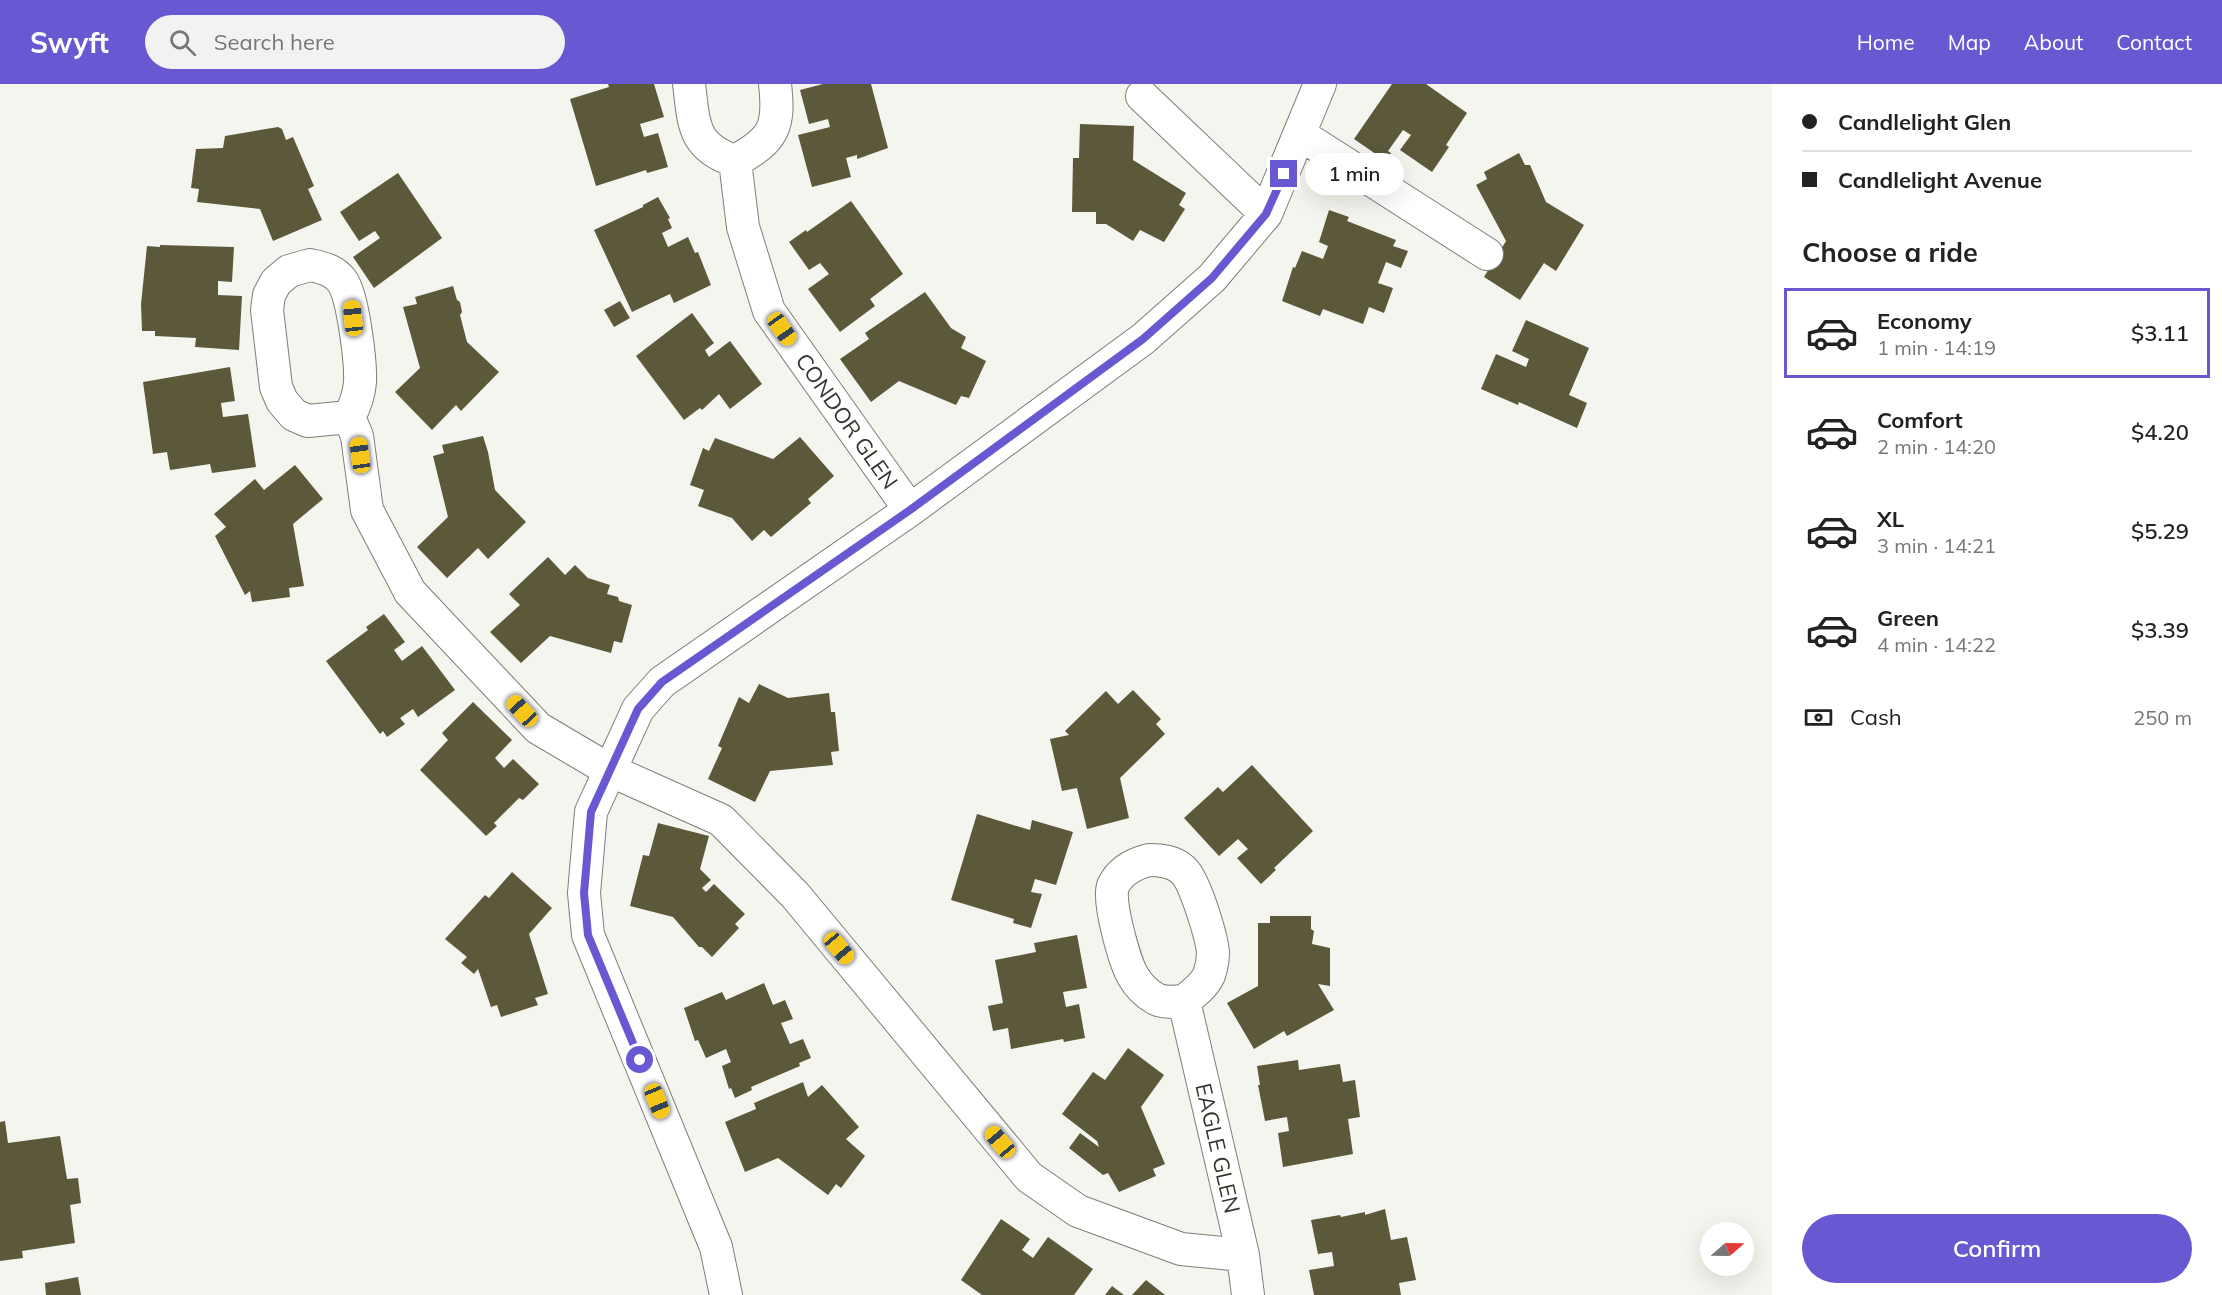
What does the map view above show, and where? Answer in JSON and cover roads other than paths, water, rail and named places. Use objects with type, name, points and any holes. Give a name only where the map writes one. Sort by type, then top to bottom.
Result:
[{"type":"street","points":[[689,84],[695,129],[705,145],[720,155],[735,160],[754,150],[767,138],[776,123],[778,108],[775,84]]},
{"type":"street","points":[[726,1295],[716,1246],[588,935],[584,893],[591,812],[638,709],[662,682],[910,510],[1143,339],[1212,278],[1266,214],[1301,135],[1320,84]]},
{"type":"street","points":[[1142,96],[1266,214]]},
{"type":"street","points":[[1301,135],[1487,254]]},
{"type":"street","name":"CONDOR GLEN","points":[[735,160],[743,227],[769,310],[910,510]]},
{"type":"street","points":[[349,417],[308,421],[294,414],[282,402],[276,387],[267,310],[269,295],[276,282],[289,271],[310,265],[330,270],[343,281],[351,297],[360,381],[356,403],[349,417],[357,436],[368,510],[410,592],[538,728],[609,770],[721,820],[795,896],[1029,1177],[1078,1211],[1109,1223],[1181,1249],[1243,1255]]},
{"type":"street","name":"EAGLE GLEN","points":[[1184,1001],[1243,1255],[1248,1295]]}]
